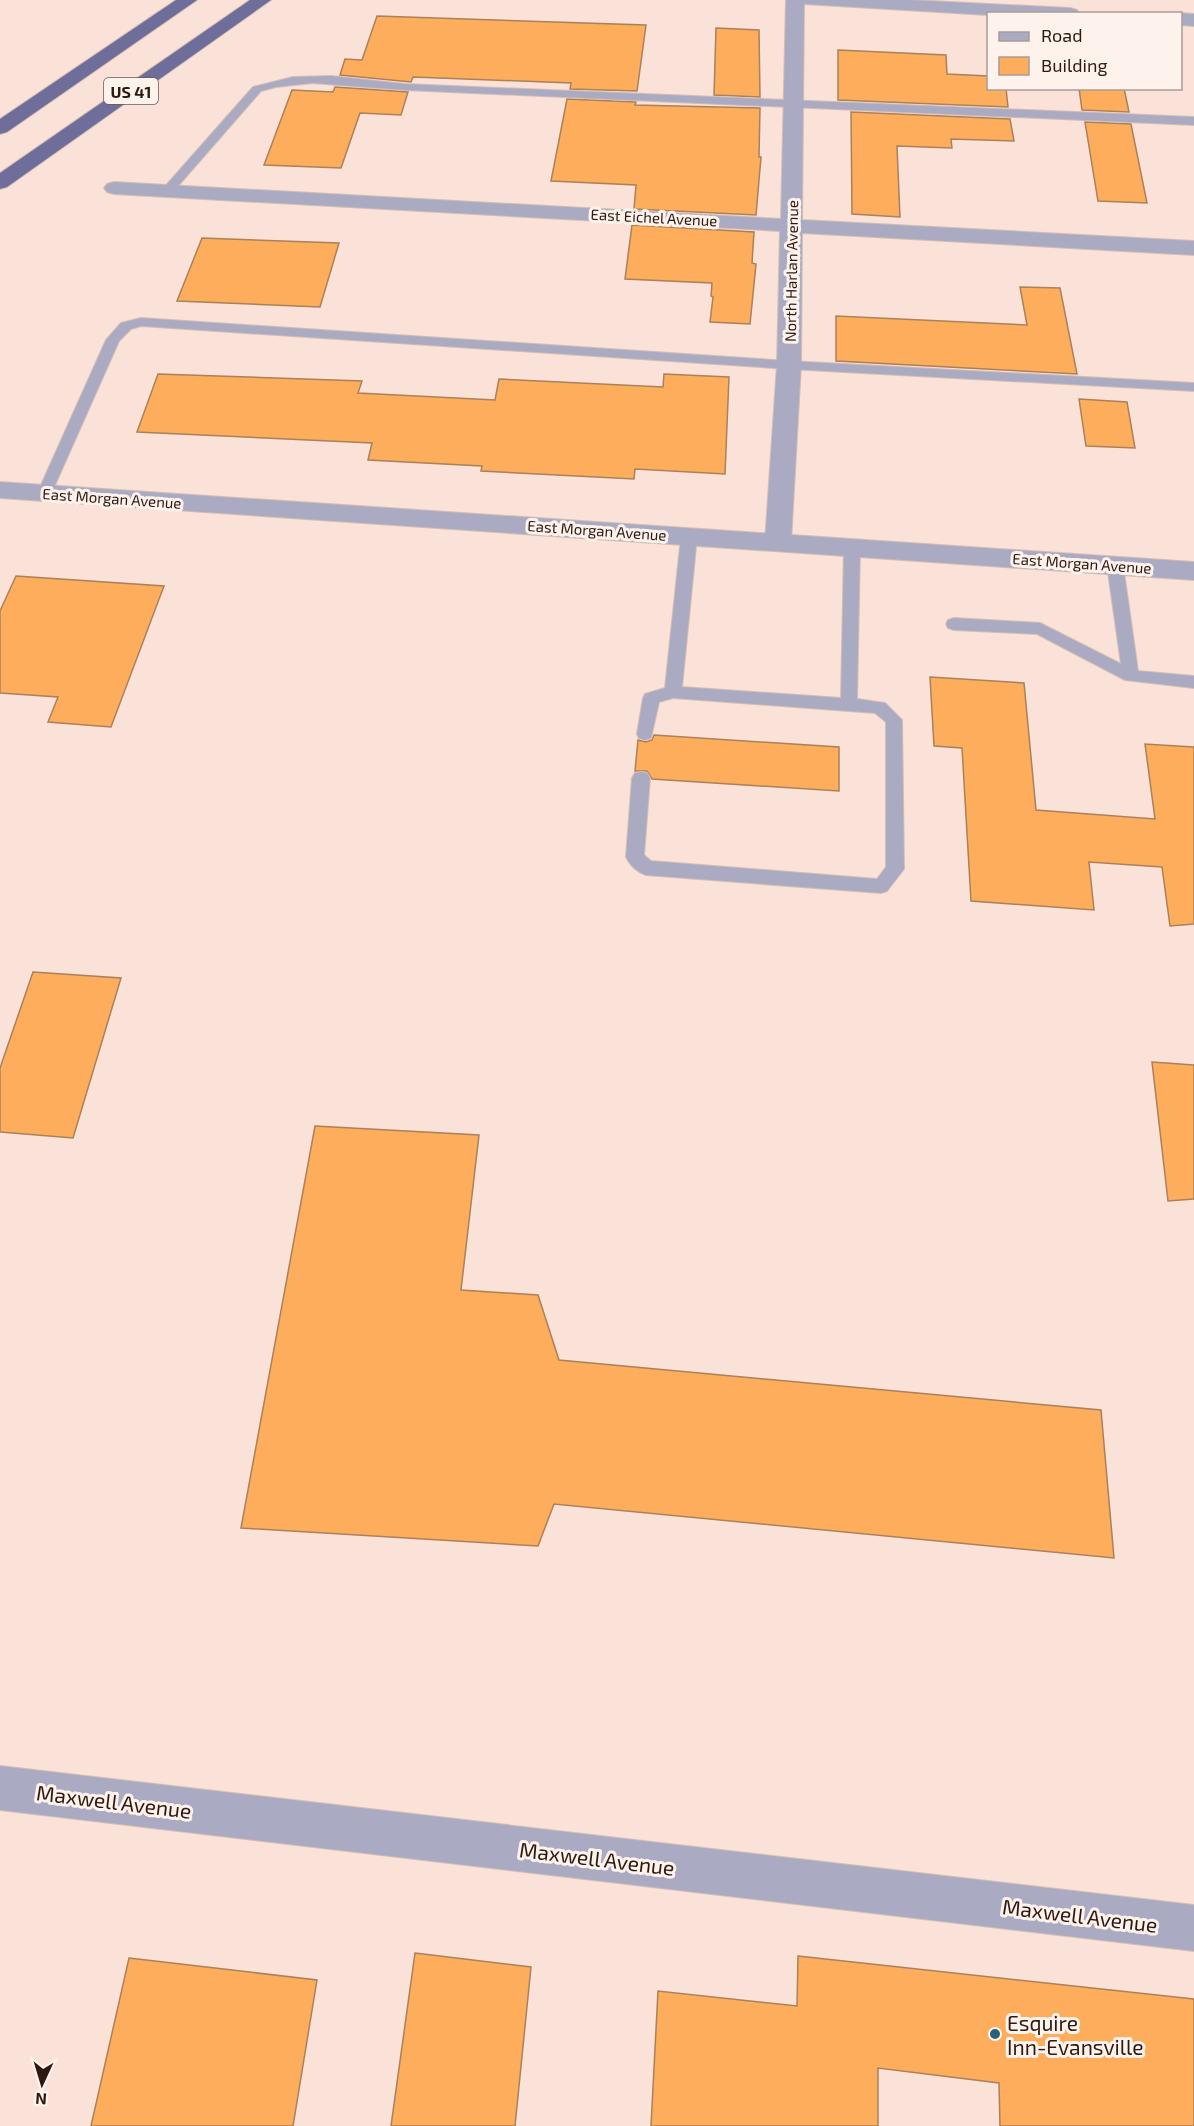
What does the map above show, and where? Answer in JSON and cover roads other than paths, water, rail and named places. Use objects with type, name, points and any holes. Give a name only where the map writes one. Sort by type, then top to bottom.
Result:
[{"type":"highway","name":"US 41","points":[[0,128],[188,0]]},
{"type":"highway","name":"US 41","points":[[0,183],[262,0]]},
{"type":"street","name":"North Harlan Avenue","points":[[778,542],[789,365],[795,0]]},
{"type":"street","points":[[808,0],[1033,12]]},
{"type":"street","name":"East Eichel Avenue","points":[[114,188],[1194,248]]},
{"type":"street","name":"East Morgan Avenue","points":[[0,490],[1194,571]]},
{"type":"street","name":"Maxwell Avenue","points":[[0,1788],[1194,1928]]},
{"type":"lane","points":[[166,191],[257,89],[275,82],[301,80],[405,87],[1194,121]]},
{"type":"lane","points":[[44,494],[112,340],[126,326],[141,322],[789,365],[1194,387]]},
{"type":"lane","points":[[673,692],[689,537]]},
{"type":"lane","points":[[849,704],[852,548]]},
{"type":"lane","points":[[1115,565],[1131,676]]},
{"type":"lane","points":[[954,624],[1040,628],[1131,676],[1194,682]]},
{"type":"lane","points":[[641,778],[634,857],[646,868],[881,886],[895,869],[894,720],[879,707],[673,692],[651,698],[645,734]]},
{"type":"place","name":"Esquire Inn-Evansville","points":[[995,2034]]}]
